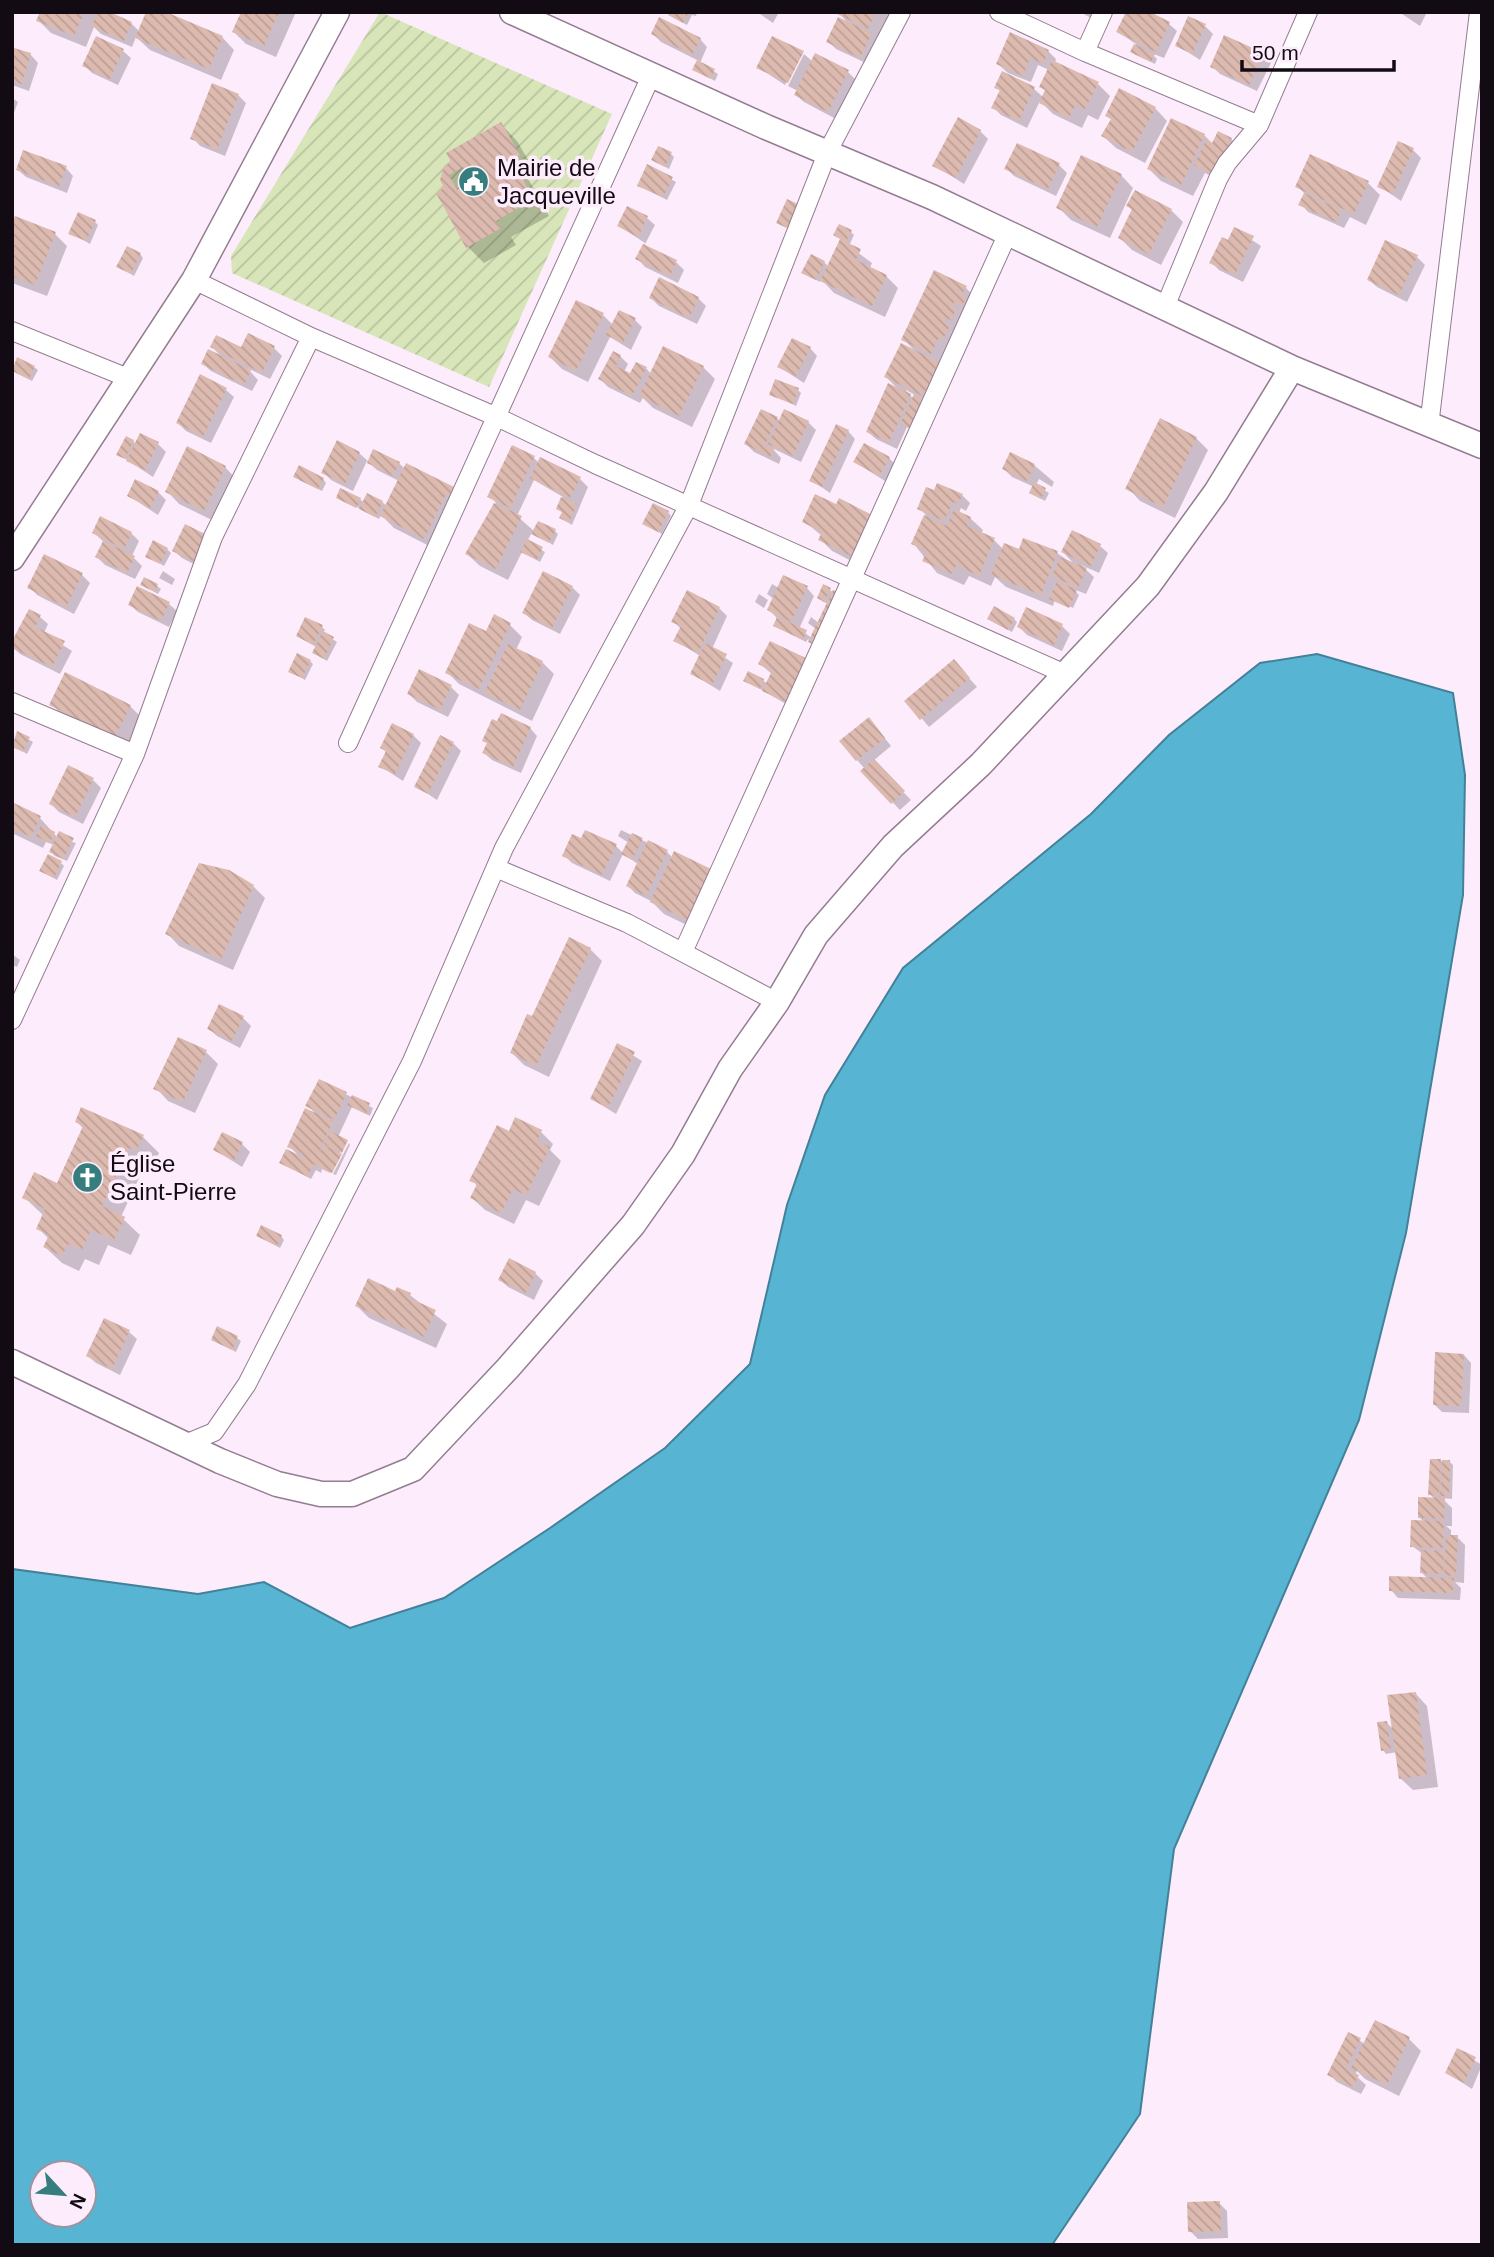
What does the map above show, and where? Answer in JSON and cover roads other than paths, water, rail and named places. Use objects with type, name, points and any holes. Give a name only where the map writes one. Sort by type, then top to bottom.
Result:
[{"type":"street","points":[[12,558],[194,280],[337,12]]},
{"type":"street","points":[[512,12],[1008,233],[1292,368],[1482,446]]},
{"type":"street","points":[[185,1444],[214,1432],[247,1384],[412,1061],[498,869],[504,848],[689,505],[828,151],[901,12]]},
{"type":"street","points":[[999,12],[1084,52],[1259,125]]},
{"type":"street","points":[[1084,52],[1103,12]]},
{"type":"street","points":[[1165,307],[1217,179],[1259,125],[1308,12]]},
{"type":"street","points":[[1429,426],[1479,12]]},
{"type":"street","points":[[348,743],[651,76]]},
{"type":"street","points":[[1463,127],[1482,133]]},
{"type":"street","points":[[683,952],[1008,233]]},
{"type":"street","points":[[194,280],[311,337],[497,416],[595,464],[1065,674]]},
{"type":"street","points":[[12,331],[128,378]]},
{"type":"street","points":[[12,1020],[135,754],[213,537],[311,337]]},
{"type":"street","points":[[12,1362],[185,1444],[277,1484],[321,1493],[352,1493],[413,1469],[508,1368],[633,1225],[683,1154],[730,1069],[777,1002],[816,935],[893,846],[981,764],[1148,586],[1216,492],[1292,368]]},
{"type":"street","points":[[12,702],[135,754]]},
{"type":"street","points":[[498,869],[627,923],[777,1002]]},
{"type":"water","points":[[1317,654],[1453,693],[1465,775],[1463,895],[1406,1233],[1359,1420],[1174,1849],[1140,2114],[1052,2245],[12,2245],[12,1569],[198,1594],[264,1582],[350,1628],[444,1598],[665,1448],[750,1364],[787,1205],[825,1095],[903,968],[1091,814],[1169,735],[1260,663]]},
{"type":"place","name":"Mairie de Jacqueville","points":[[474,181]]},
{"type":"place","name":"Église Saint-Pierre","points":[[87,1177]]}]
